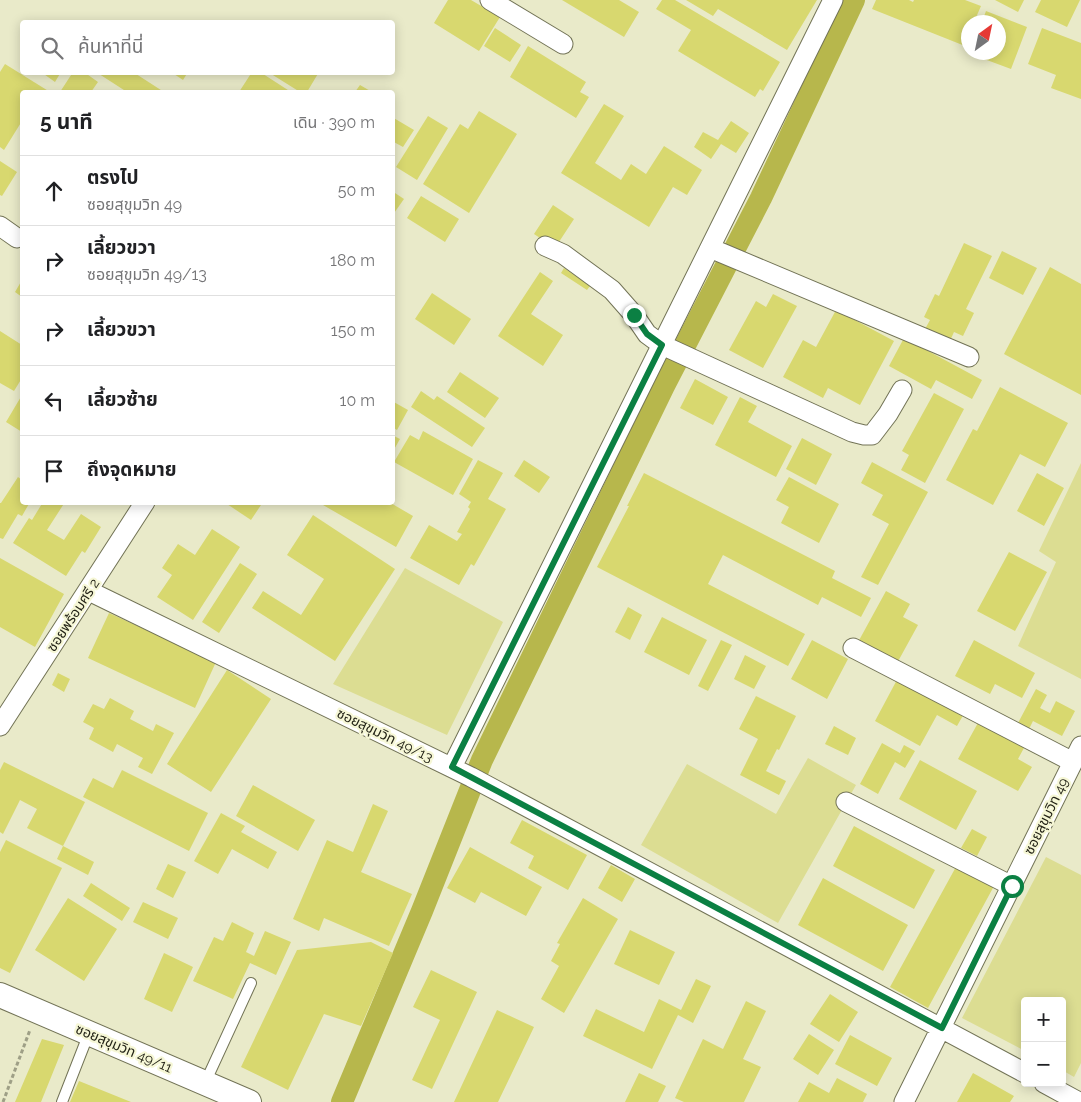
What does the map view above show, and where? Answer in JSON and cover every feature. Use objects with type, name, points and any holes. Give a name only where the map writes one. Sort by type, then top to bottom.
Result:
[{"type":"street","points":[[490,0],[563,44]]},
{"type":"street","points":[[452,767],[833,0]]},
{"type":"street","points":[[0,226],[17,238]]},
{"type":"street","points":[[546,246],[563,254],[612,290],[634,315],[647,334],[662,345],[852,432],[872,435],[888,414],[902,390]]},
{"type":"street","points":[[710,248],[969,357]]},
{"type":"street","name":"ซอยพร้อมศรี 2","points":[[0,726],[143,505]]},
{"type":"street","name":"ซอยสุขุมวิท 49/13","points":[[89,591],[452,767],[1021,1071]]},
{"type":"street","points":[[854,648],[1077,754]]},
{"type":"street","name":"ซอยสุขุมวิท 49","points":[[904,1102],[1077,754]]},
{"type":"street","points":[[846,802],[1012,886]]},
{"type":"street","name":"ซอยสุขุมวิท 49/11","points":[[0,995],[249,1102]]},
{"type":"street","points":[[1051,1087],[1079,1102]]},
{"type":"lane","points":[[205,1083],[251,983]]},
{"type":"lane","points":[[62,1102],[89,1033]]},
{"type":"path","points":[[3,1102],[37,1010]]},
{"type":"green space","points":[[1081,463],[1081,679],[1018,646],[1056,562],[1039,551]]},
{"type":"green space","points":[[405,568],[503,622],[447,735],[333,684]]},
{"type":"green space","points":[[808,758],[856,785],[778,923],[641,845],[687,764],[776,814]]},
{"type":"green space","points":[[1046,857],[1081,875],[1081,1063],[1074,1077],[1066,1072],[1066,997],[1021,997],[1021,1049],[962,1018]]},
{"type":"building","points":[[448,0],[471,0],[500,17],[479,51],[434,23]]},
{"type":"building","points":[[562,0],[619,0],[639,12],[624,37]]},
{"type":"building","points":[[662,0],[675,0],[780,62],[763,91],[760,89],[755,97],[678,51],[691,30],[656,9]]},
{"type":"building","points":[[686,0],[817,0],[787,50],[718,9],[713,16]]},
{"type":"building","points":[[876,0],[909,0],[913,2],[914,0],[965,0],[981,6],[977,15],[961,15],[961,44],[872,9]]},
{"type":"building","points":[[995,0],[1024,0],[1018,12]]},
{"type":"building","points":[[1041,0],[1080,0],[1067,27],[1035,12]]},
{"type":"building","points":[[986,11],[996,15],[985,15]]},
{"type":"building","points":[[1006,19],[1027,27],[1011,69],[987,60],[1006,60]]},
{"type":"building","points":[[495,28],[521,45],[510,62],[484,46]]},
{"type":"building","points":[[1042,28],[1081,43],[1081,99],[1051,88],[1056,75],[1028,64]]},
{"type":"building","points":[[528,46],[586,82],[580,92],[589,97],[576,118],[510,77]]},
{"type":"building","points":[[5,64],[47,90],[20,90],[20,124],[4,150],[0,147],[0,72]]},
{"type":"building","points":[[45,75],[59,75],[55,82]]},
{"type":"building","points":[[71,75],[88,75],[98,82],[92,90],[61,90]]},
{"type":"building","points":[[101,75],[138,75],[161,90],[124,90]]},
{"type":"building","points":[[176,75],[186,75],[183,80]]},
{"type":"building","points":[[250,75],[265,75],[288,90],[240,90]]},
{"type":"building","points":[[273,75],[317,75],[308,90],[297,90]]},
{"type":"building","points":[[360,85],[369,90],[356,90]]},
{"type":"building","points":[[604,104],[624,116],[595,163],[621,180],[631,164],[646,174],[664,146],[702,170],[687,195],[673,187],[649,227],[561,173]]},
{"type":"building","points":[[479,111],[517,134],[469,213],[423,184],[460,124],[468,129]]},
{"type":"building","points":[[428,116],[448,128],[417,180],[396,167]]},
{"type":"building","points":[[395,119],[414,130],[403,147],[395,143]]},
{"type":"building","points":[[731,121],[749,133],[736,153],[721,144],[711,159],[694,147],[703,132],[718,140]]},
{"type":"building","points":[[0,161],[17,172],[2,196],[0,195]]},
{"type":"building","points":[[395,193],[404,199],[395,212]]},
{"type":"building","points":[[421,196],[459,219],[445,242],[407,218]]},
{"type":"building","points":[[553,205],[574,219],[555,248],[534,234]]},
{"type":"building","points":[[964,243],[992,256],[966,309],[974,313],[963,336],[954,332],[949,343],[924,331],[930,320],[924,317],[935,294],[939,296]]},
{"type":"building","points":[[1002,251],[1037,268],[1023,295],[989,278]]},
{"type":"building","points":[[1050,267],[1081,284],[1081,395],[1004,354]]},
{"type":"building","points":[[564,268],[590,286],[587,290],[561,273]]},
{"type":"building","points":[[540,272],[553,281],[531,314],[563,335],[543,366],[498,336]]},
{"type":"building","points":[[20,283],[20,296],[15,292]]},
{"type":"building","points":[[432,293],[471,319],[454,345],[415,319]]},
{"type":"building","points":[[773,294],[797,306],[763,368],[729,350],[756,301],[766,307]]},
{"type":"building","points":[[836,310],[894,341],[860,405],[828,388],[823,398],[783,377],[803,340],[816,347]]},
{"type":"building","points":[[0,331],[20,344],[20,381],[14,391],[0,383]]},
{"type":"building","points":[[904,338],[982,380],[972,399],[936,380],[931,389],[889,366]]},
{"type":"building","points":[[460,372],[499,398],[485,418],[447,392]]},
{"type":"building","points":[[695,379],[728,397],[713,425],[680,408]]},
{"type":"building","points":[[1000,387],[1068,423],[1045,467],[1020,454],[993,505],[946,480],[973,429],[977,431]]},
{"type":"building","points":[[421,391],[434,400],[437,396],[485,428],[472,447],[411,407]]},
{"type":"building","points":[[934,393],[964,409],[925,483],[901,470],[909,455],[902,451]]},
{"type":"building","points":[[740,397],[757,406],[748,422],[792,446],[776,477],[715,445]]},
{"type":"building","points":[[20,398],[20,431],[6,422]]},
{"type":"building","points":[[395,403],[408,410],[397,430],[395,429]]},
{"type":"building","points":[[423,431],[473,459],[453,495],[395,463],[410,435],[419,440]]},
{"type":"building","points":[[395,436],[400,439],[395,448]]},
{"type":"building","points":[[802,438],[832,454],[816,485],[786,469]]},
{"type":"building","points":[[478,460],[503,473],[488,499],[506,509],[474,566],[471,564],[459,585],[410,558],[429,525],[457,541],[462,534],[457,532],[470,509],[468,507],[471,502],[459,494]]},
{"type":"building","points":[[524,460],[550,477],[539,493],[514,476]]},
{"type":"building","points":[[872,462],[928,492],[878,585],[861,577],[889,524],[872,515],[883,495],[861,483]]},
{"type":"building","points":[[644,473],[835,571],[832,578],[871,598],[861,617],[822,597],[818,605],[723,555],[708,584],[805,634],[788,666],[597,567]]},
{"type":"building","points":[[1037,473],[1064,488],[1044,526],[1017,511]]},
{"type":"building","points":[[18,477],[20,478],[20,505],[28,505],[22,516],[18,514],[3,539],[0,538],[1,503]]},
{"type":"building","points":[[789,477],[839,504],[819,543],[781,523],[789,507],[776,500]]},
{"type":"building","points":[[41,505],[63,505],[47,530],[64,540],[81,514],[101,527],[85,553],[82,551],[66,576],[13,543],[29,518],[32,520]]},
{"type":"building","points":[[228,505],[261,505],[251,520]]},
{"type":"building","points":[[323,505],[394,505],[413,516],[396,547]]},
{"type":"building","points":[[313,515],[395,569],[335,661],[252,608],[263,591],[301,615],[324,579],[287,555]]},
{"type":"building","points":[[212,529],[240,547],[193,620],[157,597],[172,575],[162,568],[178,544],[195,555]]},
{"type":"building","points":[[1009,552],[1047,572],[1015,631],[977,611]]},
{"type":"building","points":[[0,558],[64,594],[35,647],[0,627]]},
{"type":"building","points":[[240,563],[257,574],[219,633],[202,622]]},
{"type":"building","points":[[886,591],[910,604],[903,617],[918,625],[896,665],[857,644]]},
{"type":"building","points":[[628,607],[642,615],[630,640],[615,632]]},
{"type":"building","points":[[109,613],[216,662],[195,708],[88,658]]},
{"type":"building","points":[[662,617],[707,640],[689,675],[644,652]]},
{"type":"building","points":[[721,640],[732,645],[708,691],[698,686]]},
{"type":"building","points":[[812,640],[848,659],[827,699],[791,679]]},
{"type":"building","points":[[974,640],[1035,673],[1022,698],[995,684],[990,694],[955,676]]},
{"type":"building","points":[[745,655],[766,666],[754,689],[734,679]]},
{"type":"building","points":[[227,670],[271,699],[211,792],[167,764]]},
{"type":"building","points":[[58,673],[70,679],[64,692],[52,685]]},
{"type":"building","points":[[899,676],[965,712],[957,726],[937,715],[920,746],[875,721]]},
{"type":"building","points":[[1036,689],[1047,695],[1040,708],[1050,713],[1056,701],[1075,711],[1062,736],[1033,721],[1029,729],[1018,723]]},
{"type":"building","points":[[756,696],[796,716],[766,771],[786,781],[779,795],[740,775],[758,739],[739,729]]},
{"type":"building","points":[[110,698],[134,711],[130,719],[153,731],[156,724],[174,733],[152,774],[138,767],[143,758],[117,744],[113,752],[89,739],[94,728],[83,722],[93,704],[104,709]]},
{"type":"building","points":[[979,721],[1025,746],[1018,759],[1032,767],[1018,791],[958,759]]},
{"type":"building","points":[[834,726],[856,738],[848,755],[825,744]]},
{"type":"building","points":[[882,743],[900,753],[904,745],[915,751],[905,768],[895,762],[878,794],[860,784]]},
{"type":"building","points":[[920,760],[977,791],[956,830],[899,799]]},
{"type":"building","points":[[4,762],[85,802],[63,846],[27,828],[37,809],[20,800],[3,834],[0,832],[0,770]]},
{"type":"building","points":[[122,770],[208,813],[189,851],[83,797],[93,778],[113,788]]},
{"type":"building","points":[[253,785],[315,820],[298,851],[236,816]]},
{"type":"building","points":[[373,804],[388,811],[361,872],[412,894],[389,946],[324,918],[319,931],[293,919],[327,840],[353,852]]},
{"type":"building","points":[[221,813],[245,826],[241,832],[277,852],[268,869],[232,849],[218,874],[194,861]]},
{"type":"building","points":[[522,820],[587,855],[568,890],[528,868],[534,856],[510,843]]},
{"type":"building","points":[[854,826],[935,870],[914,909],[833,866]]},
{"type":"building","points":[[972,829],[987,837],[977,856],[961,848]]},
{"type":"building","points":[[6,840],[62,868],[10,973],[0,968],[0,852]]},
{"type":"building","points":[[63,846],[94,862],[88,875],[57,859]]},
{"type":"building","points":[[470,847],[542,887],[526,916],[481,892],[475,903],[447,888]]},
{"type":"building","points":[[168,864],[186,872],[173,898],[156,889]]},
{"type":"building","points":[[611,865],[635,879],[622,902],[598,888]]},
{"type":"building","points":[[957,865],[994,886],[928,1008],[890,987]]},
{"type":"building","points":[[823,878],[908,925],[883,971],[798,925]]},
{"type":"building","points":[[91,883],[130,908],[122,921],[83,896]]},
{"type":"building","points":[[68,898],[117,929],[84,981],[35,950]]},
{"type":"building","points":[[583,898],[618,919],[564,1013],[541,999],[559,966],[551,961],[560,944],[557,943]]},
{"type":"building","points":[[143,902],[178,918],[168,939],[133,922]]},
{"type":"building","points":[[232,922],[254,933],[246,952],[254,956],[265,931],[291,942],[276,975],[250,963],[233,999],[193,981],[214,937],[223,941]]},
{"type":"building","points":[[630,930],[675,952],[659,985],[614,964]]},
{"type":"building","points":[[371,942],[393,953],[361,1026],[324,1014],[288,1090],[241,1067],[297,950]]},
{"type":"building","points":[[164,953],[193,967],[172,1012],[144,999]]},
{"type":"building","points":[[431,970],[477,992],[432,1089],[412,1080],[440,1020],[413,1007]]},
{"type":"building","points":[[696,979],[711,986],[693,1023],[678,1015],[652,1069],[583,1036],[596,1009],[644,1032],[659,999],[681,1010]]},
{"type":"building","points":[[830,994],[858,1012],[839,1042],[810,1024]]},
{"type":"building","points":[[746,1001],[766,1011],[743,1059],[761,1067],[744,1102],[684,1102],[675,1098],[703,1039],[723,1049]]},
{"type":"building","points":[[497,1010],[534,1027],[498,1102],[454,1102]]},
{"type":"building","points":[[809,1034],[834,1050],[818,1075],[793,1059]]},
{"type":"building","points":[[850,1035],[892,1058],[877,1086],[835,1064]]},
{"type":"building","points":[[42,1039],[64,1045],[41,1102],[15,1102]]},
{"type":"building","points":[[639,1073],[666,1086],[658,1102],[625,1102]]},
{"type":"building","points":[[973,1073],[1014,1096],[1010,1102],[957,1102]]},
{"type":"building","points":[[837,1078],[867,1094],[863,1102],[798,1102],[809,1082],[829,1093]]},
{"type":"building","points":[[79,1081],[131,1102],[70,1102]]},
{"type":"waterway","points":[[342,1102],[422,911],[482,760],[664,386],[761,198],[854,0]]},
{"type":"route","points":[[634,315],[647,334],[662,345],[452,767],[942,1028],[1012,886]]}]
